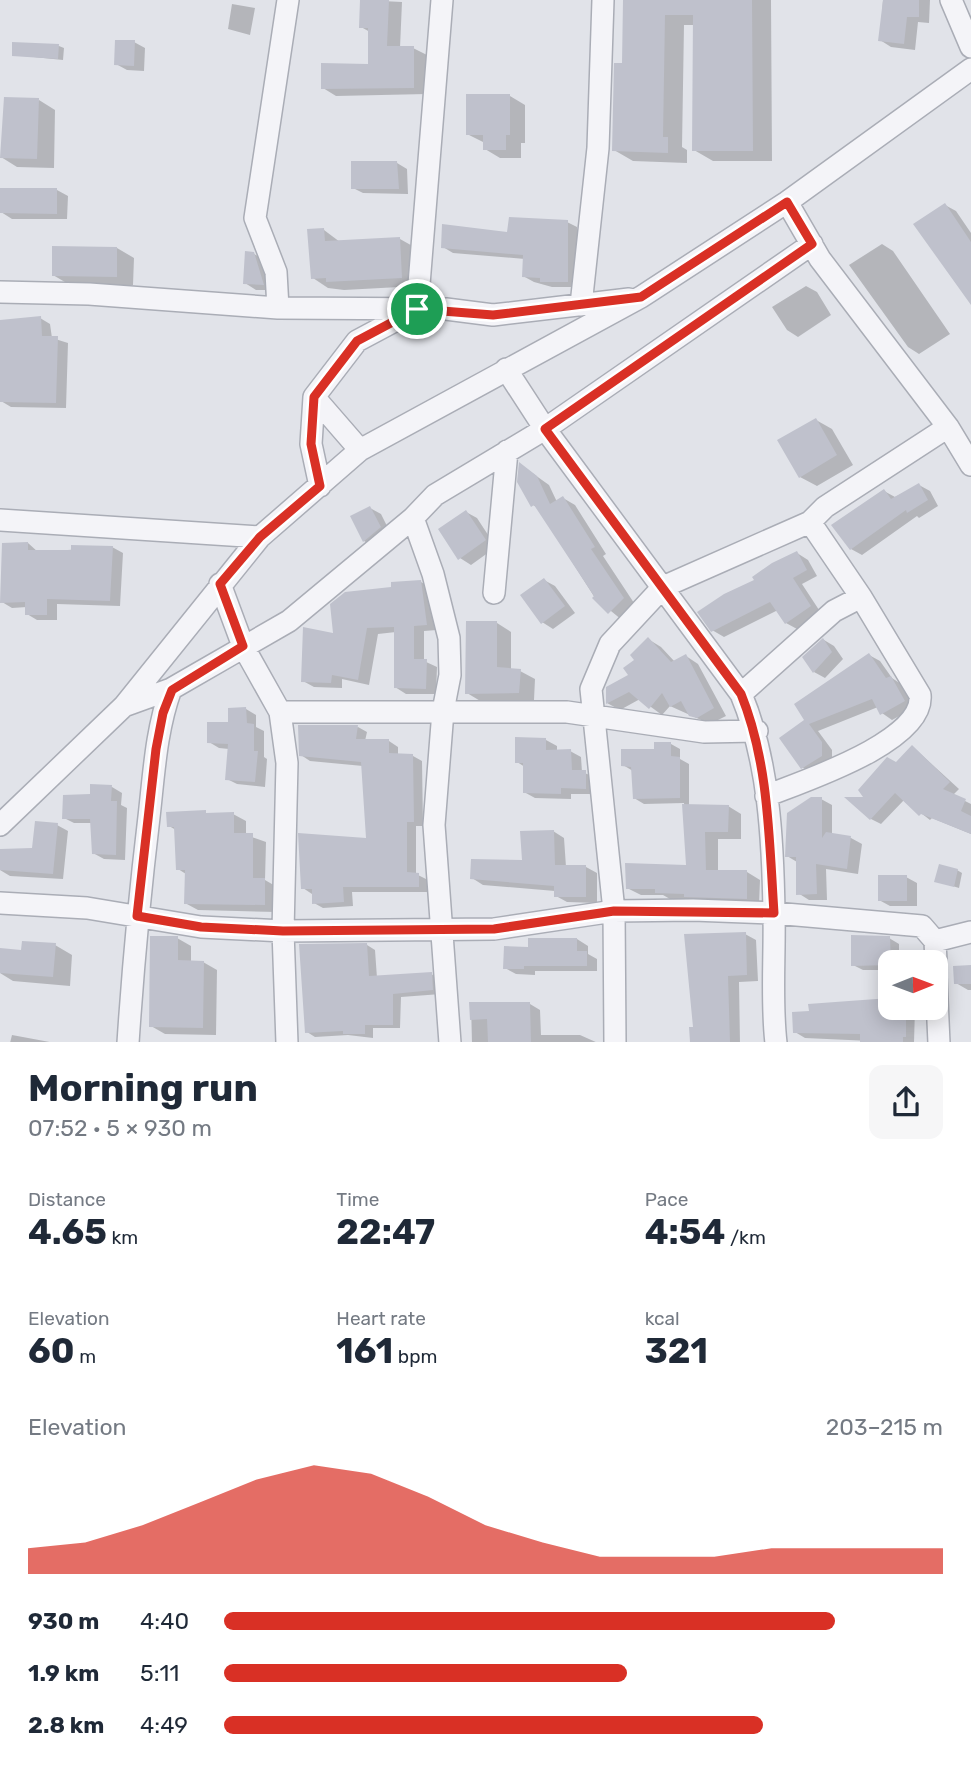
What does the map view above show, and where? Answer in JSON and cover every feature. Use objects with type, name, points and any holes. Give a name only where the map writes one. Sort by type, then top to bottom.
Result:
[{"type":"street","points":[[278,308],[276,272],[255,218],[288,0]]},
{"type":"street","points":[[417,309],[442,0]]},
{"type":"street","points":[[580,304],[598,148],[603,0]]},
{"type":"street","points":[[951,0],[971,47]]},
{"type":"street","points":[[0,825],[124,706],[260,537],[360,450],[641,297],[787,202],[971,69]]},
{"type":"street","points":[[787,202],[836,281],[948,427],[971,465]]},
{"type":"street","points":[[124,706],[172,690],[289,621],[414,518],[435,495],[545,429],[812,244]]},
{"type":"street","points":[[0,292],[89,294],[278,308],[417,309],[493,315],[641,297]]},
{"type":"street","points":[[320,486],[311,444],[314,397],[357,341],[417,309]]},
{"type":"street","points":[[506,369],[545,429],[741,694],[757,731],[766,796],[774,913],[772,1010],[776,1042]]},
{"type":"street","points":[[314,397],[360,450]]},
{"type":"street","points":[[615,1042],[614,911],[591,690],[610,644],[663,587],[810,522],[825,507],[948,427]]},
{"type":"street","points":[[494,593],[507,451]]},
{"type":"street","points":[[414,518],[433,574],[449,638],[450,675],[443,711],[434,825],[450,1042]]},
{"type":"street","points":[[0,520],[260,537]]},
{"type":"street","points":[[766,796],[836,768],[885,743],[918,711],[920,695],[861,597],[810,522]]},
{"type":"street","points":[[220,584],[243,646],[280,712],[287,763],[283,931],[287,1042]]},
{"type":"street","points":[[741,694],[834,611],[861,597]]},
{"type":"street","points":[[128,1042],[137,916],[156,749],[163,713],[172,690]]},
{"type":"street","points":[[280,712],[567,712],[704,732],[757,731]]},
{"type":"street","points":[[0,903],[87,908],[201,927],[283,931],[494,929],[614,911],[774,913],[922,926],[934,941],[935,950]]},
{"type":"street","points":[[934,941],[971,932]]},
{"type":"street","points":[[938,1020],[939,1042]]},
{"type":"building","points":[[360,0],[389,0],[387,46],[414,46],[414,88],[321,89],[321,63],[368,64],[368,28],[359,28]]},
{"type":"building","points":[[623,0],[752,0],[753,151],[692,151],[693,15],[665,15],[663,137],[668,137],[668,153],[612,151],[614,63],[622,63]]},
{"type":"building","points":[[883,0],[919,0],[919,17],[907,17],[904,44],[878,41]]},
{"type":"building","points":[[115,40],[135,40],[134,66],[114,65]]},
{"type":"building","points":[[12,42],[59,44],[58,59],[12,56]]},
{"type":"building","points":[[466,94],[510,94],[510,135],[506,135],[506,150],[483,150],[483,135],[466,135]]},
{"type":"building","points":[[4,97],[39,98],[37,159],[0,158]]},
{"type":"building","points":[[351,161],[397,161],[399,189],[351,189]]},
{"type":"building","points":[[0,188],[57,188],[57,214],[0,213]]},
{"type":"building","points":[[945,203],[971,242],[971,305],[913,224]]},
{"type":"building","points":[[509,217],[568,220],[568,282],[540,282],[540,278],[522,277],[523,255],[441,248],[442,224],[507,232]]},
{"type":"building","points":[[324,228],[325,241],[400,237],[402,278],[326,282],[326,278],[311,279],[307,229]]},
{"type":"building","points":[[52,246],[117,247],[117,277],[52,276]]},
{"type":"building","points":[[245,251],[254,252],[264,285],[243,284]]},
{"type":"building","points":[[41,316],[42,336],[58,336],[56,403],[0,402],[0,320]]},
{"type":"building","points":[[816,418],[837,455],[799,478],[777,440]]},
{"type":"building","points":[[519,462],[537,476],[550,504],[563,496],[595,547],[591,549],[624,598],[608,614],[592,598],[594,596],[534,505],[531,507],[517,482]]},
{"type":"building","points":[[919,483],[928,500],[907,513],[906,510],[850,550],[831,525],[884,489],[891,499]]},
{"type":"building","points":[[370,506],[381,527],[363,542],[350,516]]},
{"type":"building","points":[[466,510],[486,540],[458,560],[438,529]]},
{"type":"building","points":[[28,542],[28,550],[71,550],[71,545],[113,546],[110,601],[47,599],[47,615],[25,615],[25,602],[0,603],[2,543]]},
{"type":"building","points":[[797,551],[807,570],[793,578],[811,606],[785,624],[770,602],[711,632],[697,612],[724,594],[754,580],[752,577],[772,563]]},
{"type":"building","points":[[544,578],[565,606],[541,624],[520,595]]},
{"type":"building","points":[[421,580],[427,625],[414,626],[414,659],[427,659],[426,689],[394,688],[394,627],[367,628],[358,680],[332,675],[331,683],[301,682],[303,627],[333,633],[330,604],[345,592],[391,587],[391,582]]},
{"type":"building","points":[[466,621],[497,621],[497,667],[521,669],[519,693],[465,694]]},
{"type":"building","points":[[648,637],[671,662],[686,654],[714,708],[697,718],[689,716],[681,701],[670,707],[662,693],[649,709],[629,692],[606,704],[606,687],[628,675],[623,668],[634,660],[630,655]]},
{"type":"building","points":[[823,638],[832,652],[813,673],[802,657]]},
{"type":"building","points":[[869,653],[886,678],[891,676],[905,701],[880,715],[872,699],[809,724],[822,742],[822,756],[801,769],[779,738],[804,720],[794,704]]},
{"type":"building","points":[[246,707],[247,723],[254,724],[254,751],[258,751],[255,782],[225,780],[228,744],[207,743],[207,722],[228,722],[228,708]]},
{"type":"building","points":[[298,725],[358,725],[356,739],[389,739],[389,753],[413,754],[414,822],[407,822],[407,872],[419,873],[419,887],[343,887],[344,902],[312,904],[312,889],[301,889],[298,833],[366,838],[361,762],[299,756]]},
{"type":"building","points":[[515,737],[546,738],[546,750],[571,749],[572,770],[586,770],[586,789],[561,788],[561,794],[523,793],[523,763],[515,763]]},
{"type":"building","points":[[654,742],[671,742],[671,756],[680,757],[680,798],[633,799],[631,767],[621,766],[621,749],[654,749]]},
{"type":"building","points":[[912,745],[950,782],[943,789],[966,799],[961,811],[971,816],[971,834],[921,814],[919,816],[895,793],[870,820],[844,797],[863,797],[858,790],[887,757],[896,762]]},
{"type":"building","points":[[90,784],[112,785],[111,801],[117,801],[116,855],[92,854],[90,819],[62,819],[63,795],[90,794]]},
{"type":"building","points":[[811,797],[822,797],[822,838],[826,832],[851,836],[847,869],[816,864],[817,894],[796,895],[796,857],[785,857],[787,813]]},
{"type":"building","points":[[682,804],[729,805],[728,832],[705,832],[706,870],[747,870],[747,899],[684,897],[684,894],[655,893],[655,889],[626,889],[625,863],[686,865]]},
{"type":"building","points":[[206,810],[206,813],[234,812],[234,833],[253,833],[253,878],[265,878],[265,905],[184,904],[185,870],[176,870],[174,827],[167,827],[166,812]]},
{"type":"building","points":[[35,821],[58,823],[53,874],[0,870],[0,849],[32,848]]},
{"type":"building","points":[[554,830],[555,865],[586,865],[586,897],[554,897],[554,886],[470,879],[471,859],[522,860],[520,831]]},
{"type":"building","points":[[939,864],[958,869],[954,887],[934,882]]},
{"type":"building","points":[[878,875],[907,875],[907,901],[878,901]]},
{"type":"building","points":[[746,932],[747,975],[728,976],[730,1042],[690,1042],[689,1027],[693,1027],[684,934]]},
{"type":"building","points":[[851,935],[890,936],[890,950],[878,950],[878,965],[851,966]]},
{"type":"building","points":[[150,936],[178,936],[178,960],[204,961],[203,1028],[149,1027]]},
{"type":"building","points":[[528,938],[577,938],[577,951],[587,951],[587,966],[524,966],[524,969],[503,969],[504,946],[528,947]]},
{"type":"building","points":[[22,941],[56,943],[53,977],[0,973],[0,948],[21,950]]},
{"type":"building","points":[[367,943],[369,976],[432,972],[433,990],[393,994],[393,1025],[365,1025],[365,1034],[343,1034],[343,1031],[305,1033],[299,944]]},
{"type":"building","points":[[971,965],[971,984],[954,984],[953,966]]},
{"type":"building","points":[[878,999],[878,1020],[906,1020],[906,1037],[903,1037],[903,1042],[860,1042],[860,1034],[793,1033],[792,1012],[809,1011],[808,1004]]},
{"type":"building","points":[[469,1002],[530,1002],[531,1042],[488,1042],[487,1019],[470,1020]]},
{"type":"route","points":[[787,202],[799,220],[812,244],[545,429],[741,694],[757,731],[766,796],[774,913],[614,911],[494,929],[283,931],[201,927],[137,916],[156,749],[163,713],[172,690],[243,646],[220,584],[260,537],[320,486],[311,444],[314,397],[357,341],[417,309],[446,309],[493,315],[641,297],[787,202]]}]
